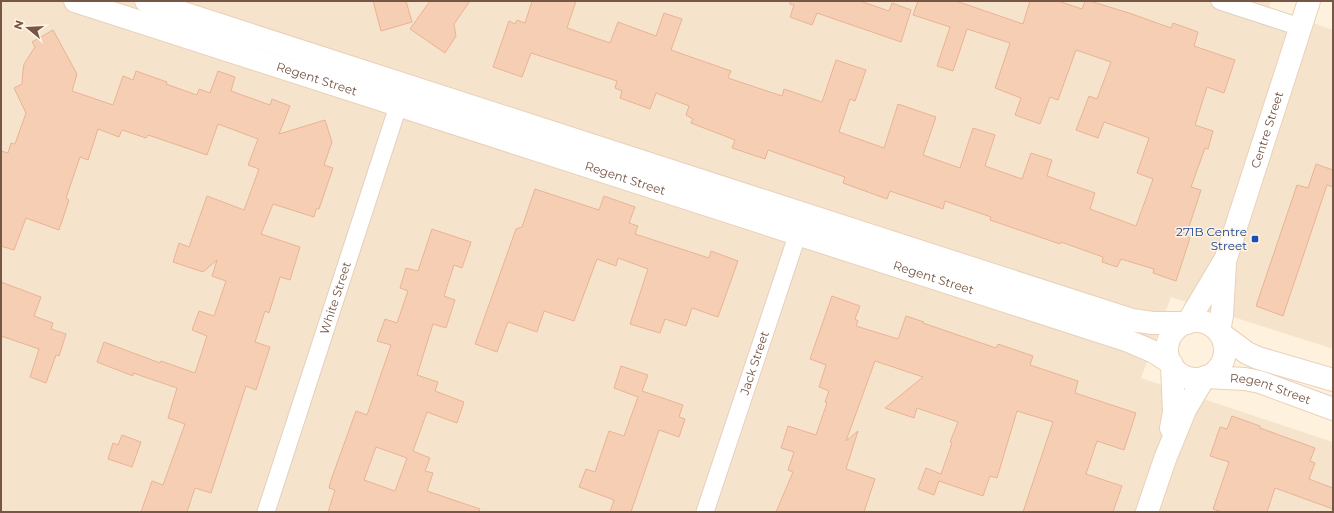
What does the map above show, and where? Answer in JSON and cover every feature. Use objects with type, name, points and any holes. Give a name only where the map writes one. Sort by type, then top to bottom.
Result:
[{"type":"street","name":"Regent Street","points":[[75,1],[1126,340],[1154,352],[1171,364]]},
{"type":"street","name":"Regent Street","points":[[146,1],[1132,320],[1153,323],[1187,322]]},
{"type":"street","points":[[1220,1],[1300,27]]},
{"type":"street","name":"Centre Street","points":[[1187,322],[1226,258],[1309,1]]},
{"type":"street","name":"White Street","points":[[266,512],[405,85]]},
{"type":"street","name":"Jack Street","points":[[706,512],[804,214]]},
{"type":"street","name":"Centre Street","points":[[1219,332],[1222,315],[1226,258]]},
{"type":"street","points":[[1165,459],[1174,412],[1171,364],[1168,356],[1169,340],[1179,326],[1187,322],[1205,322],[1243,350],[1258,358],[1333,380]]},
{"type":"street","points":[[1171,364],[1185,377],[1195,379],[1205,377],[1213,373],[1220,367],[1224,359],[1224,341],[1219,332]]},
{"type":"street","name":"Regent Street","points":[[1205,377],[1245,379],[1260,382],[1333,409]]},
{"type":"street","points":[[1147,512],[1165,459],[1185,410],[1205,377]]},
{"type":"shaded area","points":[[1,1],[1271,1],[1269,8],[1333,30],[1333,349],[1171,297],[1141,378],[1333,442],[1333,512],[1,512]]},
{"type":"building","points":[[373,1],[406,1],[412,22],[381,31]]},
{"type":"building","points":[[430,1],[470,1],[454,24],[456,36],[445,53],[410,29]]},
{"type":"building","points":[[532,1],[576,1],[567,28],[610,43],[618,22],[656,36],[664,13],[682,19],[671,50],[731,71],[728,78],[782,96],[784,89],[822,102],[836,60],[866,70],[855,101],[850,99],[839,132],[884,148],[898,104],[936,117],[923,155],[960,168],[973,128],[995,135],[985,166],[1022,179],[1031,153],[1052,160],[1047,176],[1095,193],[1090,209],[1136,226],[1153,179],[1137,173],[1149,138],[1104,122],[1098,138],[1076,130],[1089,96],[1097,99],[1111,62],[1076,50],[1058,100],[1050,97],[1040,124],[1015,115],[1021,98],[995,88],[1010,43],[967,29],[953,71],[937,66],[950,27],[913,15],[918,1],[956,1],[1023,24],[1030,1],[1058,1],[1082,9],[1085,1],[1090,1],[1171,28],[1173,23],[1198,32],[1194,46],[1235,60],[1224,93],[1207,87],[1195,125],[1213,131],[1208,149],[1205,148],[1191,187],[1201,190],[1186,236],[1190,238],[1176,281],[1153,273],[1154,269],[1121,259],[1117,267],[1102,262],[1103,257],[990,220],[991,217],[945,201],[943,209],[890,191],[887,199],[843,183],[845,177],[768,150],[765,159],[732,148],[735,140],[691,123],[693,119],[686,115],[689,106],[656,93],[650,109],[620,98],[622,91],[615,88],[617,81],[531,53],[522,77],[493,67],[509,21],[515,24],[517,20],[525,23]]},
{"type":"building","points":[[790,1],[860,1],[889,11],[892,3],[911,10],[901,42],[817,13],[812,25],[790,17],[794,5],[790,4]]},
{"type":"building","points":[[53,30],[77,74],[72,91],[113,105],[123,76],[133,80],[136,71],[197,95],[199,89],[210,93],[218,71],[235,77],[231,91],[270,105],[272,99],[290,106],[279,134],[325,120],[332,142],[324,165],[333,168],[319,209],[316,209],[314,217],[273,204],[261,234],[300,247],[290,280],[280,277],[269,313],[265,311],[255,342],[270,347],[256,390],[246,386],[211,493],[195,488],[187,512],[141,512],[152,481],[163,485],[185,424],[168,418],[177,388],[133,373],[133,376],[97,362],[104,342],[160,363],[161,361],[195,373],[207,336],[192,330],[199,311],[214,316],[226,281],[212,276],[217,260],[203,272],[173,262],[179,243],[189,247],[207,196],[244,210],[259,169],[248,165],[258,139],[218,124],[207,155],[148,135],[146,138],[122,130],[119,137],[98,129],[88,160],[80,157],[66,198],[69,200],[59,230],[26,218],[14,250],[1,246],[1,151],[8,153],[11,143],[15,144],[26,113],[14,88],[22,84],[24,64],[35,47],[32,42]]},
{"type":"building","points":[[1316,164],[1333,170],[1333,187],[1327,185],[1283,316],[1256,306],[1297,185],[1308,188]]},
{"type":"building","points":[[535,189],[599,210],[604,196],[635,207],[629,223],[638,226],[635,234],[709,258],[711,251],[738,261],[718,317],[692,308],[686,326],[665,319],[660,333],[630,324],[648,269],[618,258],[616,266],[597,259],[574,321],[544,311],[537,332],[508,322],[497,352],[475,344],[516,229],[522,227]]},
{"type":"building","points":[[432,229],[471,242],[462,268],[454,265],[444,296],[455,300],[446,328],[433,324],[417,375],[438,382],[435,391],[464,402],[457,423],[427,412],[413,451],[430,458],[425,471],[433,473],[427,491],[480,509],[479,512],[328,512],[335,490],[329,488],[331,480],[356,411],[367,415],[391,345],[377,341],[385,319],[397,323],[408,291],[400,288],[406,268],[418,271]],"holes":[[[376,447],[407,458],[395,491],[364,480]]]},
{"type":"building","points":[[1,282],[41,297],[34,316],[53,323],[51,329],[66,334],[59,356],[56,355],[46,383],[30,377],[39,349],[1,336]]},
{"type":"building","points":[[832,296],[860,306],[855,319],[858,321],[856,326],[898,339],[906,316],[996,348],[998,344],[1033,356],[1030,365],[1078,381],[1075,393],[1136,413],[1124,450],[1097,441],[1086,474],[1122,486],[1113,512],[1023,512],[1053,422],[1017,411],[997,478],[990,476],[983,496],[939,481],[934,495],[918,489],[926,468],[941,474],[952,443],[950,442],[958,422],[917,408],[914,418],[885,408],[923,377],[875,361],[846,441],[858,431],[846,469],[875,479],[864,512],[776,512],[793,472],[788,470],[794,452],[781,448],[788,426],[816,435],[827,403],[825,402],[829,391],[819,387],[826,365],[810,359]]},
{"type":"building","points":[[621,366],[648,375],[642,391],[683,405],[679,417],[685,419],[679,437],[659,430],[631,512],[610,512],[614,500],[579,487],[586,469],[595,472],[609,431],[624,436],[638,397],[614,388]]},
{"type":"building","points":[[1232,416],[1315,448],[1310,461],[1315,463],[1309,479],[1333,488],[1333,509],[1275,488],[1267,512],[1222,512],[1213,509],[1229,462],[1210,456],[1220,427],[1227,429]]},
{"type":"building","points":[[122,435],[141,442],[132,467],[108,459],[113,443],[118,445]]},
{"type":"place","name":"271B Centre Street","points":[[1255,239]]}]
